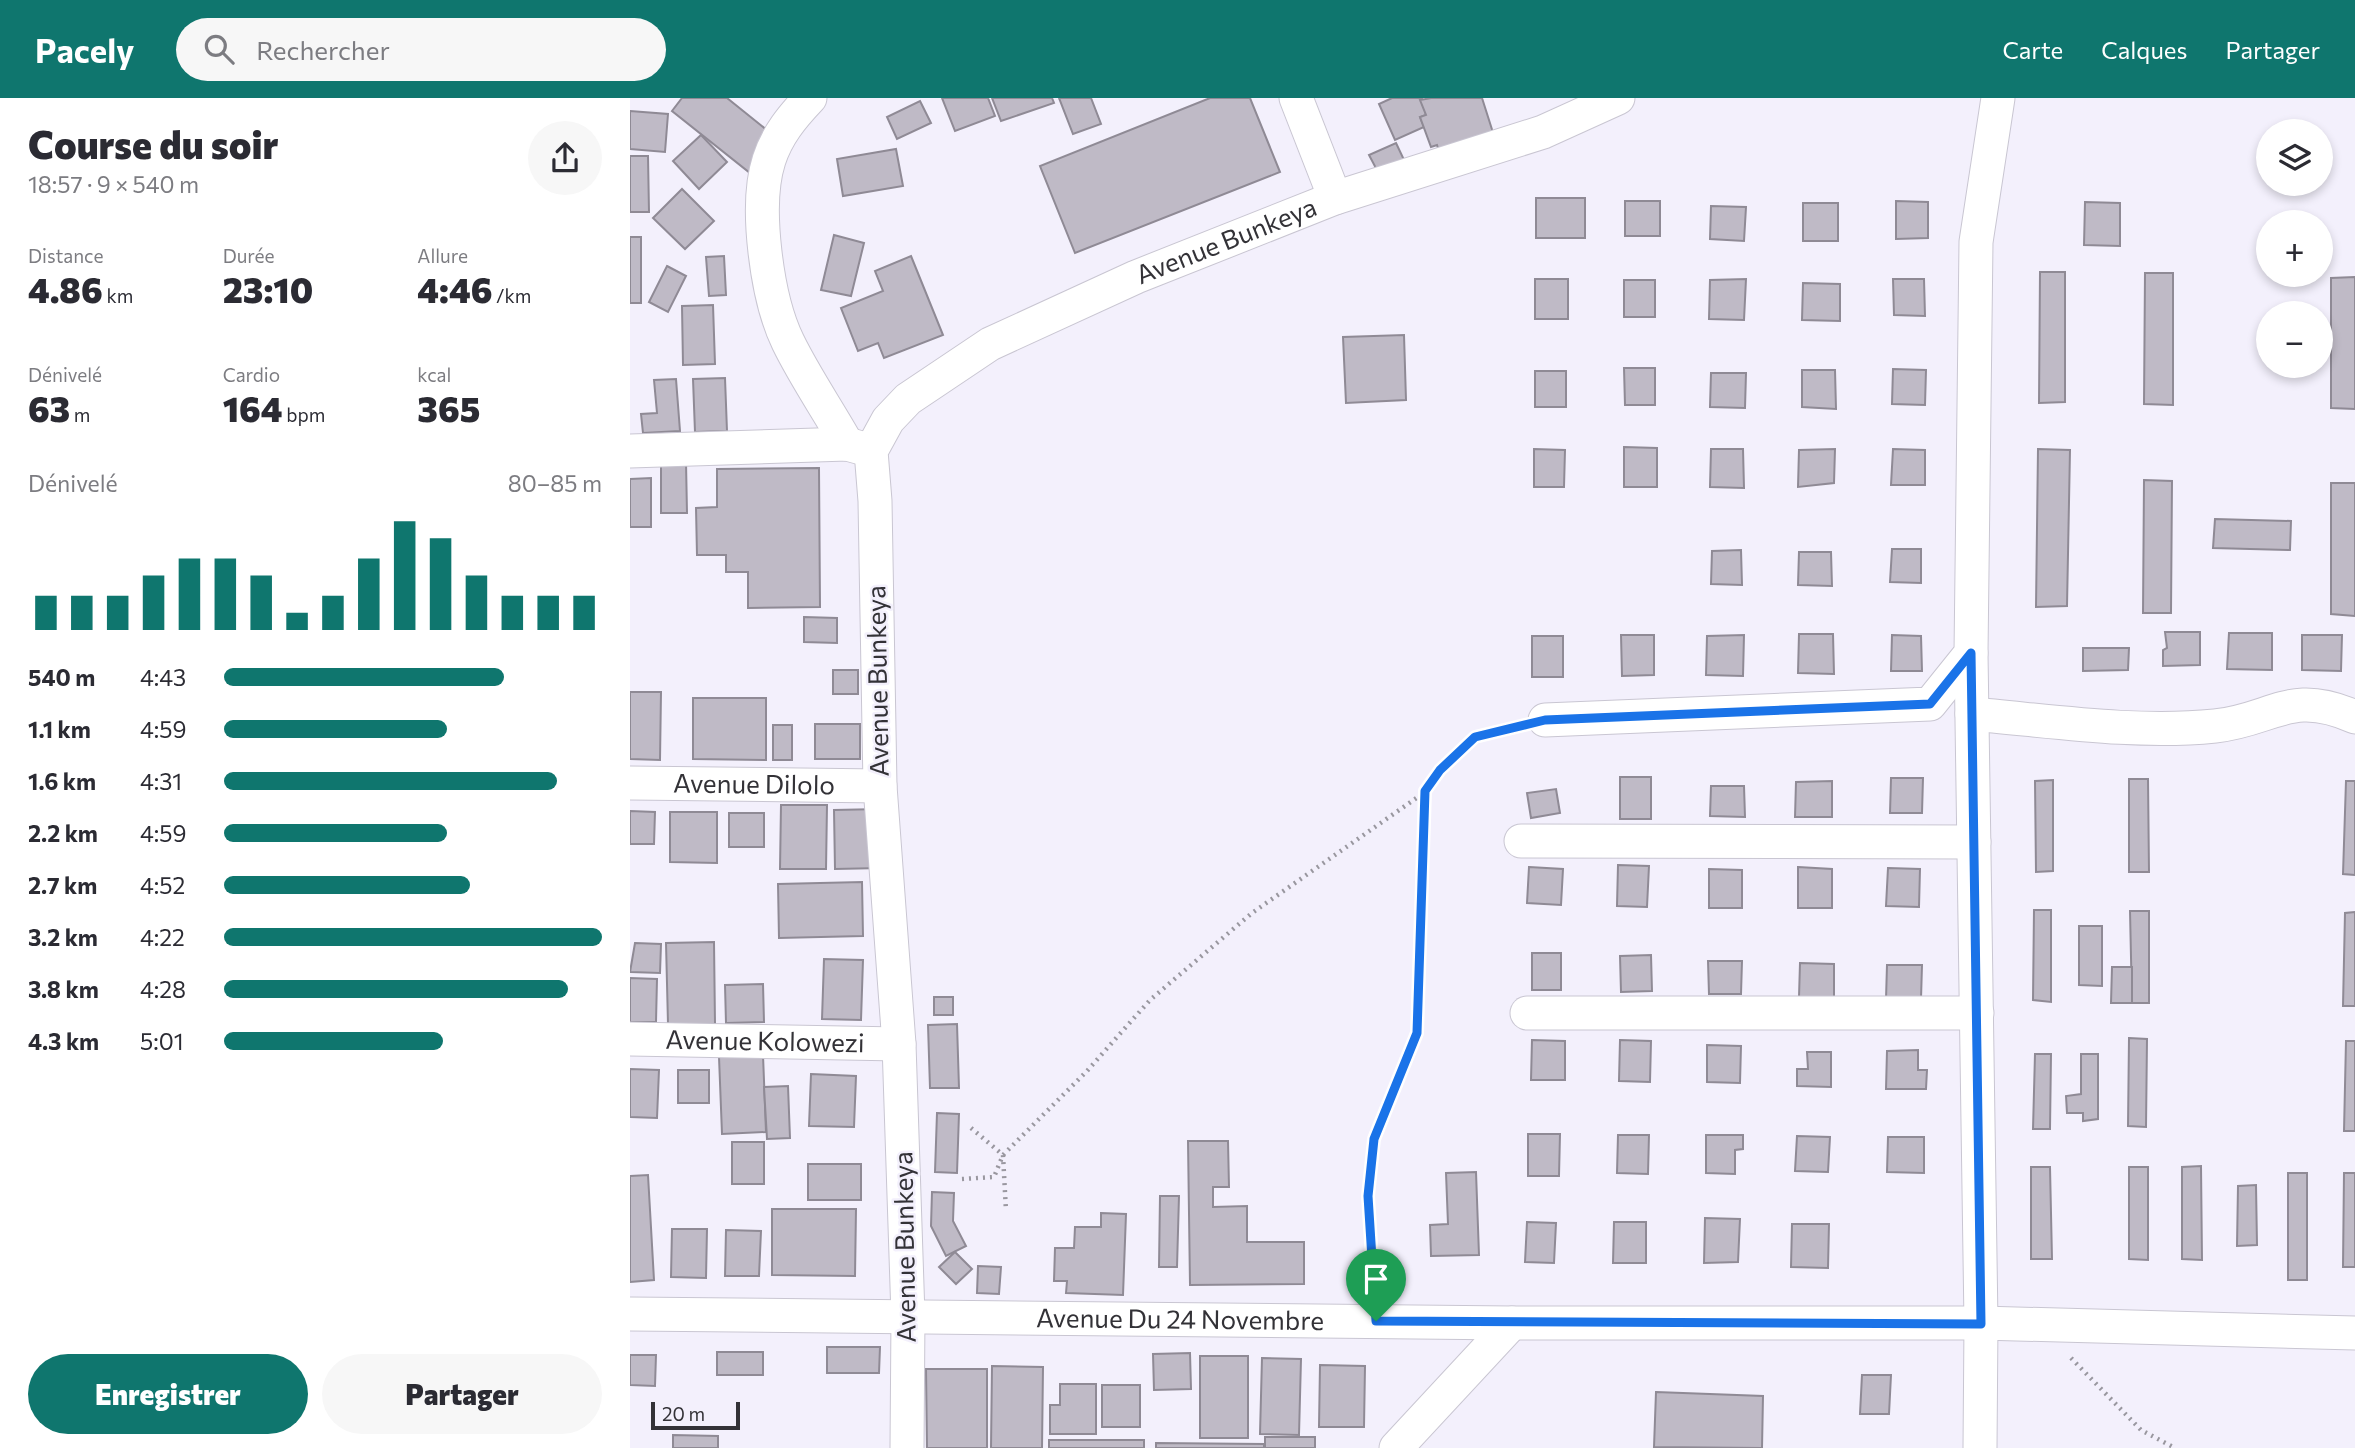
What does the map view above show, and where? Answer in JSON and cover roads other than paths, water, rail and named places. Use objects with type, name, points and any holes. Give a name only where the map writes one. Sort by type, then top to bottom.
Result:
[{"type":"street","points":[[810,98],[784,127],[768,161],[762,224],[765,259],[787,340],[859,447]]},
{"type":"street","points":[[1296,98],[1335,198]]},
{"type":"street","name":"Avenue Bunkeya","points":[[907,1448],[908,1315],[900,1044],[880,786],[876,501],[859,447],[908,399],[990,344],[1136,277],[1335,198],[1543,132],[1618,98]]},
{"type":"street","points":[[1980,1448],[1981,1324],[1971,653],[1976,242],[1998,98]]},
{"type":"street","points":[[630,451],[859,447]]},
{"type":"street","points":[[1545,720],[1930,704],[1971,653]]},
{"type":"street","points":[[1972,714],[2118,726],[2216,726],[2295,703],[2342,711],[2355,717]]},
{"type":"street","name":"Avenue Dilolo","points":[[630,783],[880,786]]},
{"type":"street","points":[[1521,841],[1974,842]]},
{"type":"street","points":[[1527,1013],[1977,1013]]},
{"type":"street","name":"Avenue Kolowezi","points":[[630,1039],[900,1044]]},
{"type":"street","name":"Avenue Du 24 Novembre","points":[[630,1314],[908,1315],[1512,1324],[1981,1324],[2355,1333]]},
{"type":"street","points":[[1396,1448],[1512,1324]]}]
